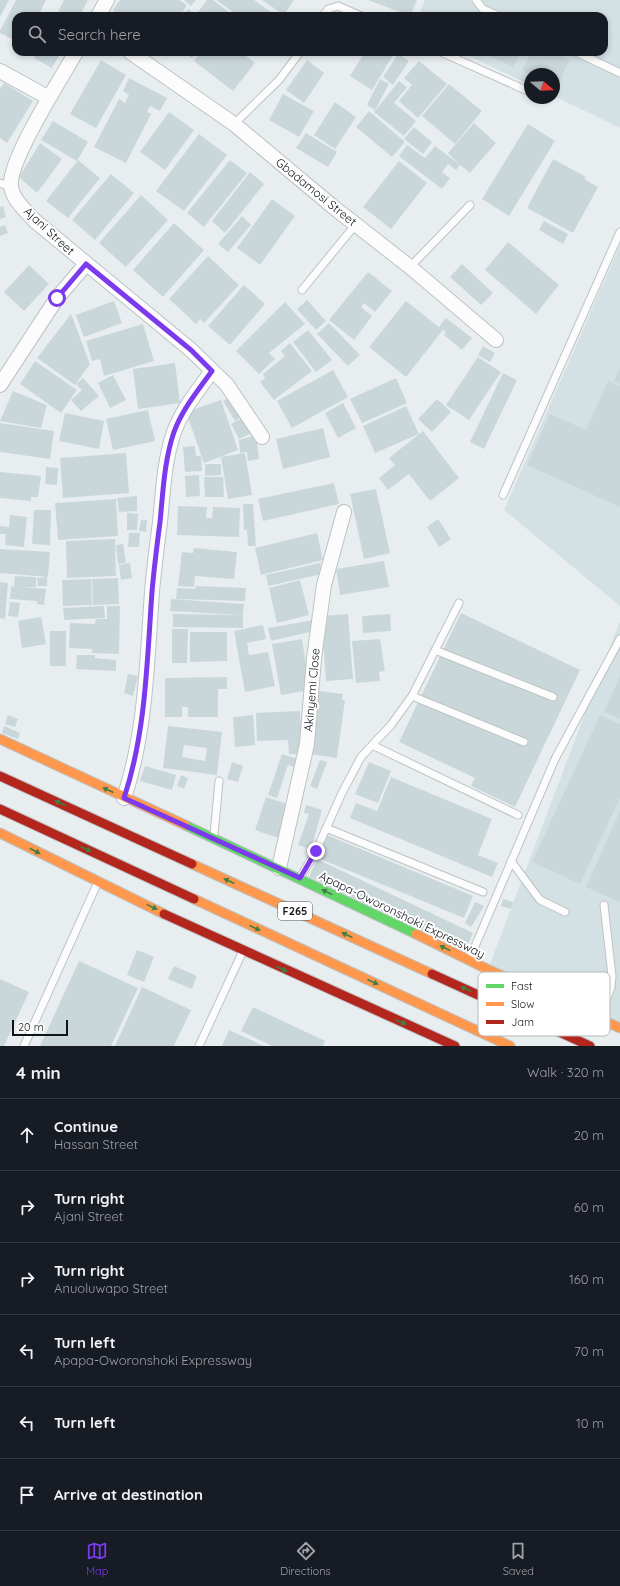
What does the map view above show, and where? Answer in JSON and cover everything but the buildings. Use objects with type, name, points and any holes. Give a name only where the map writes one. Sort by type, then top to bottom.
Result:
[{"type":"main road","name":"Apapa-Oworonshoki Expressway","points":[[0,739],[124,798],[279,868],[495,972]]},
{"type":"main road","name":"F265","points":[[0,776],[478,995]]},
{"type":"main road","name":"F265","points":[[0,809],[478,1031]]},
{"type":"main road","points":[[0,833],[242,951],[454,1046]]},
{"type":"main road","name":"Apapa-Oworonshoki Expressway","points":[[610,1024],[620,1028]]},
{"type":"main road","name":"F265","points":[[488,1036],[510,1046]]},
{"type":"main road","name":"F265","points":[[568,1036],[590,1046]]},
{"type":"street","points":[[100,12],[107,0]]},
{"type":"street","name":"Ajani Street","points":[[74,56],[49,98],[5,185],[35,221],[191,350],[228,385],[262,437]]},
{"type":"street","name":"Gbadamosi Street","points":[[136,56],[234,124],[410,267],[496,340]]},
{"type":"street","points":[[0,71],[49,98]]},
{"type":"street","points":[[0,385],[57,298],[86,264]]},
{"type":"street","points":[[124,798],[134,769],[138,739],[148,655],[152,591],[164,476],[174,433],[182,414],[212,371]]},
{"type":"street","name":"Akinyemi Close","points":[[279,868],[307,744],[314,658],[324,585],[344,512]]},
{"type":"lane","points":[[476,0],[483,9],[490,12]]},
{"type":"lane","points":[[326,12],[328,9],[338,6],[352,12]]},
{"type":"lane","points":[[234,124],[279,80],[297,56]]},
{"type":"lane","points":[[450,56],[524,89]]},
{"type":"lane","points":[[584,56],[620,73]]},
{"type":"lane","points":[[410,267],[470,205]]},
{"type":"lane","points":[[302,290],[356,224]]},
{"type":"lane","points":[[503,495],[620,232]]},
{"type":"lane","points":[[300,878],[316,851],[342,793],[361,757],[391,725],[412,696],[459,603]]},
{"type":"lane","points":[[469,960],[510,861],[555,759],[620,639]]},
{"type":"lane","points":[[435,650],[553,697]]},
{"type":"lane","points":[[412,696],[524,742]]},
{"type":"lane","points":[[372,745],[518,815]]},
{"type":"lane","points":[[214,839],[219,781]]},
{"type":"lane","points":[[326,828],[483,892]]},
{"type":"lane","points":[[510,861],[540,900],[565,912]]},
{"type":"lane","points":[[24,1046],[98,882]]},
{"type":"lane","points":[[604,905],[612,976],[610,990]]},
{"type":"lane","points":[[199,1046],[242,951]]},
{"type":"shaded area","points":[[425,0],[620,0],[620,128],[560,99],[560,68],[524,68],[524,82],[469,56],[608,56],[608,12],[420,12]]},
{"type":"shaded area","points":[[620,245],[620,606],[504,510]]},
{"type":"shaded area","points":[[620,621],[620,1027],[610,1023],[610,972],[487,972]]},
{"type":"traffic: fast","points":[[185,825],[416,934]]},
{"type":"traffic: slow","points":[[0,739],[185,825]]},
{"type":"traffic: slow","points":[[0,833],[164,914]]},
{"type":"traffic: slow","points":[[192,864],[432,974]]},
{"type":"traffic: slow","points":[[194,899],[478,1031]]},
{"type":"traffic: slow","points":[[416,934],[494,972]]},
{"type":"traffic: slow","points":[[610,1024],[620,1028]]},
{"type":"traffic: slow","points":[[489,1036],[510,1046]]},
{"type":"traffic: jam","points":[[0,776],[192,864]]},
{"type":"traffic: jam","points":[[0,809],[194,899]]},
{"type":"traffic: jam","points":[[164,914],[455,1046]]},
{"type":"traffic: jam","points":[[432,974],[478,995]]},
{"type":"traffic: jam","points":[[568,1036],[590,1046]]},
{"type":"route","points":[[57,298],[86,264],[191,350],[212,371],[182,414],[174,433],[164,476],[152,591],[148,655],[138,739],[134,769],[124,798],[300,878],[316,851]]}]
